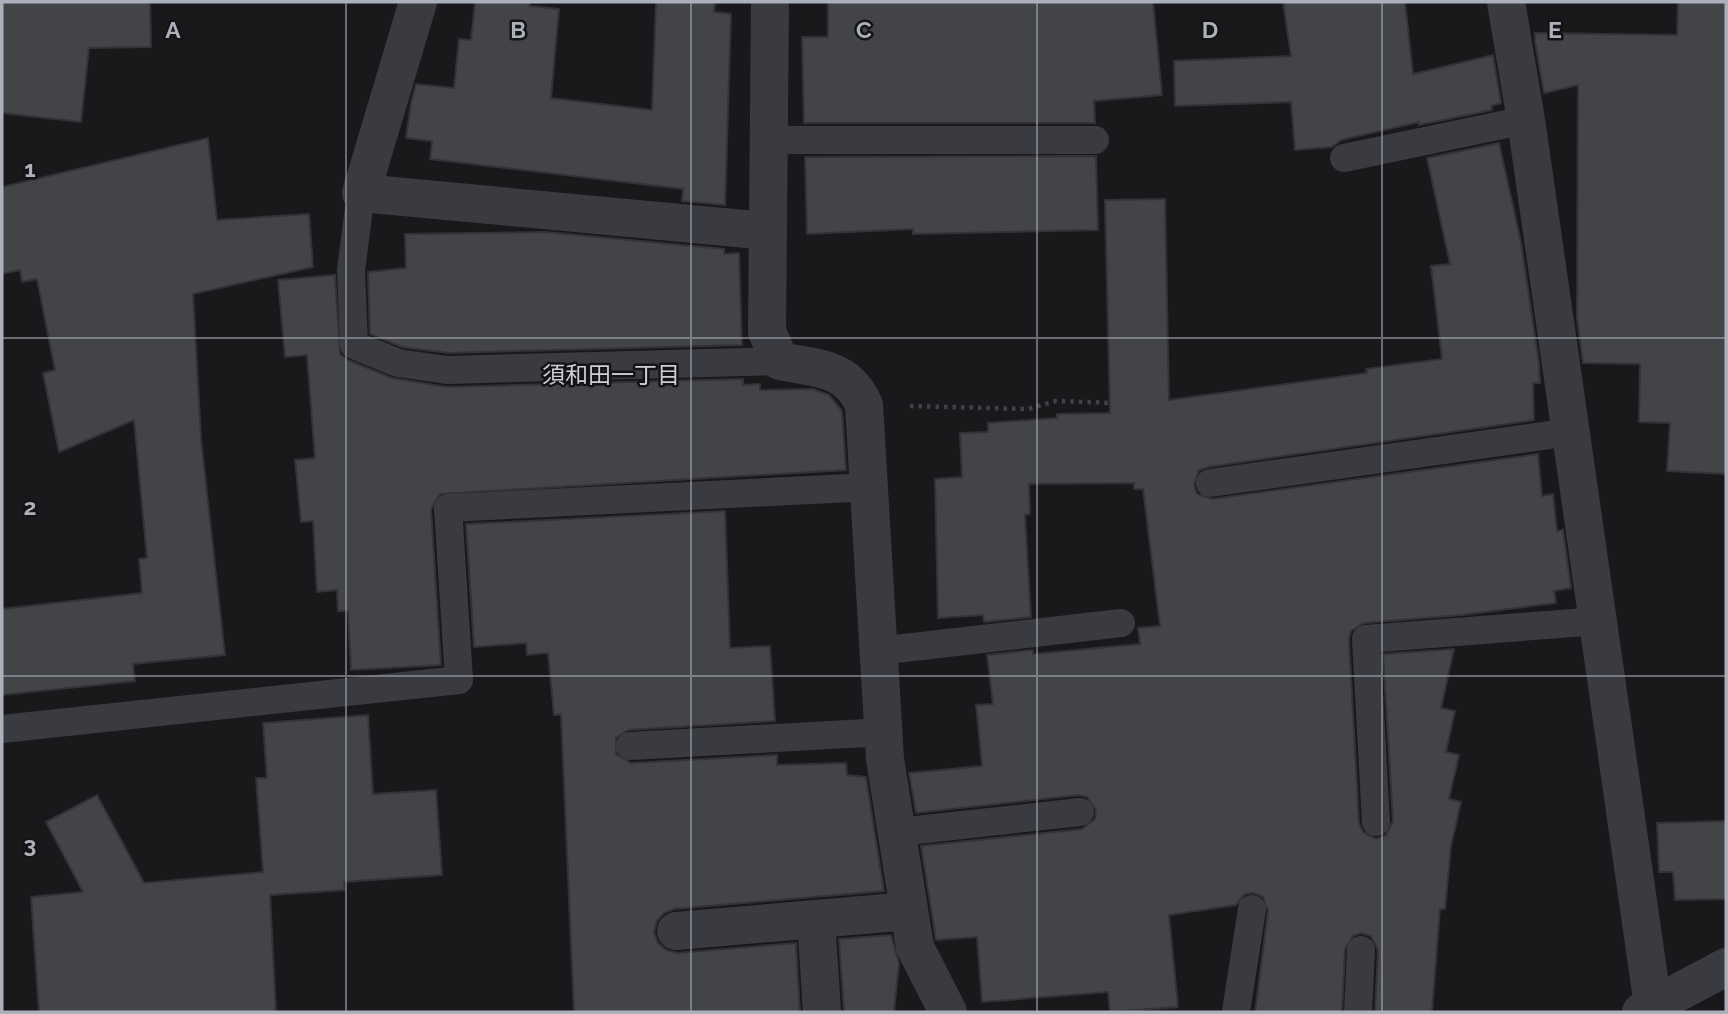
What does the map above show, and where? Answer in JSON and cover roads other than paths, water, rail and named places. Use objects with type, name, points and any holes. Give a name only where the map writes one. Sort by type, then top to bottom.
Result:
[{"type":"street","points":[[418,2],[361,193],[767,231]]},
{"type":"street","points":[[770,2],[767,332],[780,361],[841,374],[856,387],[864,405],[885,759],[915,947],[948,1012]]},
{"type":"street","points":[[1506,2],[1527,120],[1598,621],[1647,1009],[1726,967]]},
{"type":"street","points":[[676,930],[909,911]]},
{"type":"street","points":[[816,919],[822,1012]]},
{"type":"lane","points":[[1344,158],[1527,120]]},
{"type":"lane","points":[[767,140],[1095,140]]},
{"type":"lane","points":[[361,193],[351,270],[354,345],[398,363],[447,370],[780,361]]},
{"type":"lane","points":[[1210,483],[1571,432]]},
{"type":"lane","points":[[2,729],[459,680],[448,508],[870,487]]},
{"type":"lane","points":[[1376,822],[1366,639],[1598,621]]},
{"type":"lane","points":[[878,651],[1121,623]]},
{"type":"lane","points":[[630,746],[884,732]]},
{"type":"lane","points":[[898,832],[1080,812]]},
{"type":"lane","points":[[1236,1012],[1252,909]]},
{"type":"lane","points":[[1358,1012],[1361,950]]},
{"type":"district","name":"須和田一丁目","points":[[611,374]]}]
